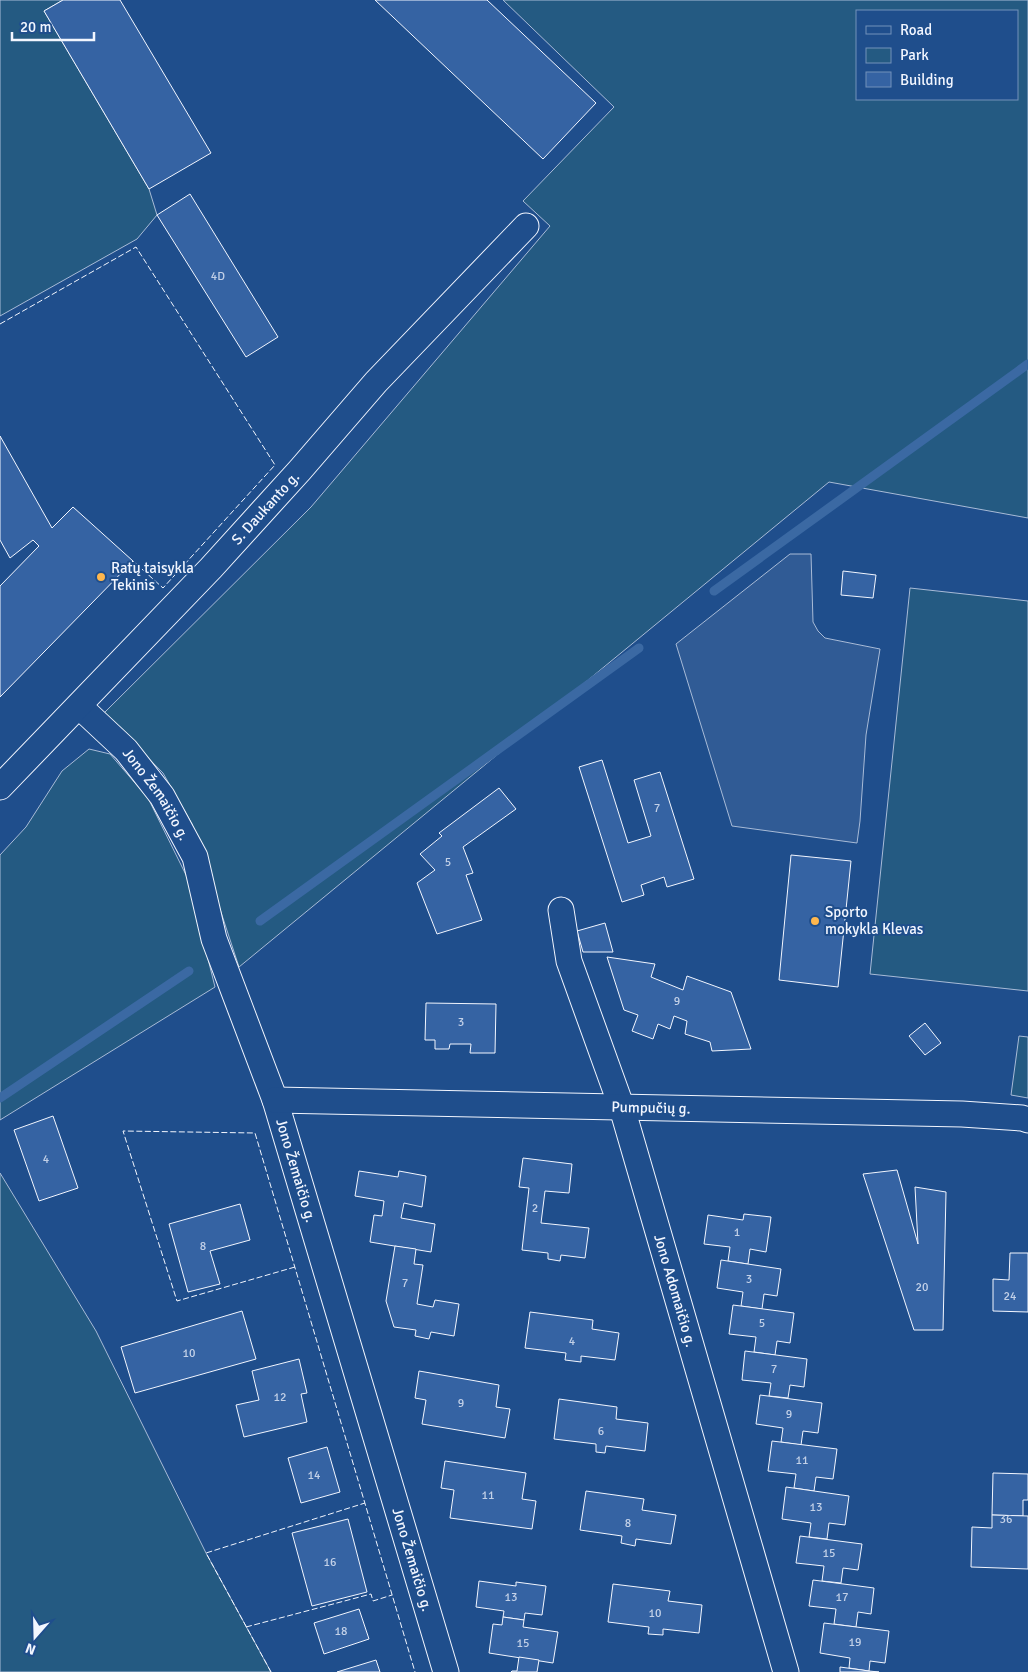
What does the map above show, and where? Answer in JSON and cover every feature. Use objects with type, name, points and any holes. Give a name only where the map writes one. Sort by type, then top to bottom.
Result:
[{"type":"street","name":"S. Daukanto g.","points":[[0,788],[217,561],[300,470],[376,382],[526,226]]},
{"type":"street","name":"Jono Žemaičio g.","points":[[78,706],[126,750],[162,796],[195,857],[214,939],[275,1100],[446,1672]]},
{"type":"street","name":"Jono Adomaičio g.","points":[[561,910],[569,961],[622,1108],[786,1672]]},
{"type":"street","name":"Pumpučių g.","points":[[275,1100],[962,1114],[1028,1120]]},
{"type":"green space","points":[[0,0],[63,0],[44,11],[149,189],[157,215],[137,239],[0,316]]},
{"type":"green space","points":[[503,0],[1028,0],[1028,518],[829,482],[239,967],[192,824],[163,773],[104,713],[311,507],[550,226],[523,201],[614,107]]},
{"type":"green space","points":[[910,588],[1028,601],[1028,991],[870,974]]},
{"type":"green space","points":[[89,749],[110,754],[148,798],[188,879],[215,987],[0,1120],[0,855],[26,827],[62,771]]},
{"type":"green space","points":[[1019,1036],[1028,1037],[1028,1098],[1011,1095]]},
{"type":"green space","points":[[0,1173],[96,1331],[206,1553],[271,1672],[0,1672]]},
{"type":"shaded area","points":[[790,554],[811,554],[813,622],[818,631],[825,638],[880,649],[866,735],[857,843],[732,826],[676,644]]},
{"type":"building","points":[[63,0],[120,0],[211,153],[149,189],[44,11]]},
{"type":"building","points":[[375,0],[487,0],[596,103],[543,159]]},
{"type":"building","points":[[190,194],[278,337],[246,357],[157,215]]},
{"type":"building","points":[[0,436],[52,528],[73,507],[133,561],[0,697],[0,586],[39,546],[33,540],[10,558],[0,540]]},
{"type":"building","points":[[843,571],[876,575],[873,598],[841,595]]},
{"type":"building","points":[[602,760],[628,843],[651,836],[634,780],[660,772],[694,879],[667,887],[664,877],[641,885],[644,895],[622,902],[579,767]]},
{"type":"building","points":[[499,788],[516,809],[463,847],[473,873],[466,875],[482,920],[437,934],[417,883],[435,870],[420,854],[442,836],[439,833]]},
{"type":"building","name":"Sporto mokykla Klevas","points":[[791,855],[851,861],[838,987],[779,980]]},
{"type":"building","points":[[605,923],[613,952],[583,952],[577,931]]},
{"type":"building","points":[[607,957],[655,964],[651,977],[683,990],[687,976],[731,992],[751,1049],[712,1051],[710,1042],[685,1034],[687,1021],[674,1016],[670,1029],[658,1024],[653,1039],[632,1031],[638,1015],[624,1010]]},
{"type":"building","points":[[426,1003],[496,1004],[495,1053],[470,1053],[471,1044],[450,1044],[449,1049],[435,1049],[435,1040],[425,1040]]},
{"type":"building","points":[[925,1023],[941,1043],[925,1055],[909,1036]]},
{"type":"building","points":[[53,1116],[78,1188],[39,1201],[14,1130]]},
{"type":"building","points":[[523,1158],[572,1164],[569,1193],[545,1191],[541,1223],[589,1228],[585,1258],[561,1255],[560,1261],[548,1259],[548,1253],[522,1250],[529,1188],[519,1187]]},
{"type":"building","points":[[897,1170],[918,1244],[915,1187],[946,1192],[943,1330],[914,1330],[863,1174]]},
{"type":"building","points":[[359,1171],[398,1177],[399,1171],[426,1176],[422,1207],[404,1203],[401,1218],[435,1224],[431,1252],[370,1242],[374,1215],[382,1216],[384,1201],[355,1196]]},
{"type":"building","points":[[240,1204],[250,1240],[210,1251],[220,1284],[188,1292],[169,1224]]},
{"type":"building","points":[[744,1214],[771,1217],[766,1252],[750,1249],[748,1264],[728,1261],[730,1247],[704,1244],[708,1215],[743,1220]]},
{"type":"building","points":[[395,1246],[416,1249],[414,1264],[423,1265],[417,1304],[433,1307],[435,1300],[459,1304],[454,1336],[431,1332],[429,1339],[415,1336],[416,1330],[394,1327],[386,1301]]},
{"type":"building","points":[[1010,1253],[1028,1253],[1028,1312],[993,1311],[993,1279],[1009,1280]]},
{"type":"building","points":[[721,1260],[781,1269],[777,1296],[764,1294],[762,1309],[741,1306],[743,1292],[717,1288]]},
{"type":"building","points":[[733,1305],[794,1313],[790,1343],[777,1341],[775,1355],[754,1352],[756,1337],[729,1334]]},
{"type":"building","points":[[242,1311],[256,1359],[135,1393],[121,1347]]},
{"type":"building","points":[[530,1312],[593,1320],[592,1329],[619,1333],[615,1360],[581,1356],[581,1362],[565,1360],[566,1353],[525,1348]]},
{"type":"building","points":[[745,1351],[807,1359],[804,1387],[790,1385],[788,1398],[769,1396],[771,1383],[742,1380]]},
{"type":"building","points":[[299,1359],[307,1393],[301,1394],[307,1422],[244,1437],[236,1405],[259,1400],[252,1371]]},
{"type":"building","points":[[419,1371],[499,1385],[496,1407],[510,1409],[505,1438],[422,1424],[426,1400],[415,1398]]},
{"type":"building","points":[[760,1395],[822,1403],[818,1433],[803,1431],[801,1445],[781,1442],[783,1428],[756,1424]]},
{"type":"building","points":[[559,1399],[617,1407],[616,1419],[648,1423],[645,1451],[606,1446],[605,1453],[596,1452],[596,1444],[554,1439]]},
{"type":"building","points":[[772,1441],[837,1449],[833,1479],[816,1477],[814,1491],[794,1488],[796,1474],[768,1471]]},
{"type":"building","points":[[327,1447],[340,1492],[301,1503],[288,1458]]},
{"type":"building","points":[[445,1461],[526,1473],[522,1499],[536,1501],[532,1529],[450,1518],[454,1490],[441,1488]]},
{"type":"building","points":[[993,1473],[1028,1474],[1028,1500],[1023,1500],[1023,1516],[992,1515]]},
{"type":"building","points":[[786,1487],[849,1496],[845,1525],[829,1523],[827,1539],[809,1537],[811,1523],[782,1519]]},
{"type":"building","points":[[586,1491],[644,1499],[642,1510],[676,1515],[671,1544],[636,1539],[635,1546],[621,1543],[622,1536],[580,1530]]},
{"type":"building","points":[[992,1515],[1028,1516],[1028,1569],[971,1567],[972,1527],[992,1528]]},
{"type":"building","points":[[348,1519],[367,1592],[312,1606],[292,1533]]},
{"type":"building","points":[[800,1536],[862,1544],[858,1570],[843,1568],[841,1583],[822,1581],[824,1566],[796,1563]]},
{"type":"building","points":[[813,1580],[874,1588],[871,1614],[858,1612],[856,1627],[834,1624],[836,1609],[809,1606]]},
{"type":"building","points":[[479,1581],[516,1586],[516,1582],[546,1586],[542,1615],[525,1613],[524,1620],[503,1617],[504,1611],[476,1607]]},
{"type":"building","points":[[613,1584],[670,1591],[668,1601],[702,1605],[699,1633],[663,1629],[663,1635],[648,1634],[649,1627],[608,1622]]},
{"type":"building","points":[[359,1609],[369,1639],[324,1654],[314,1623]]},
{"type":"building","points":[[503,1617],[524,1620],[523,1627],[558,1632],[553,1663],[489,1653],[493,1624],[502,1625]]},
{"type":"building","points":[[824,1623],[889,1631],[885,1663],[870,1661],[869,1671],[849,1668],[850,1658],[820,1653]]},
{"type":"building","points":[[519,1657],[539,1660],[537,1672],[511,1672],[517,1671]]},
{"type":"building","points":[[376,1660],[380,1672],[337,1672]]},
{"type":"building","points":[[840,1667],[869,1671],[879,1672],[840,1672]]},
{"type":"waterway","points":[[714,591],[1028,364]]},
{"type":"waterway","points":[[260,921],[639,648]]},
{"type":"waterway","points":[[0,1098],[189,971]]},
{"type":"fence","points":[[0,324],[136,247],[275,465],[163,588],[133,561]]},
{"type":"fence","points":[[295,1267],[177,1301],[123,1131],[255,1133],[415,1672]]},
{"type":"fence","points":[[271,1672],[206,1553],[365,1503]]},
{"type":"fence","points":[[246,1627],[371,1594],[373,1601],[392,1595]]},
{"type":"place","name":"Ratų taisykla Tekinis","points":[[101,577]]},
{"type":"place","name":"Sporto mokykla Klevas","points":[[815,921]]}]
